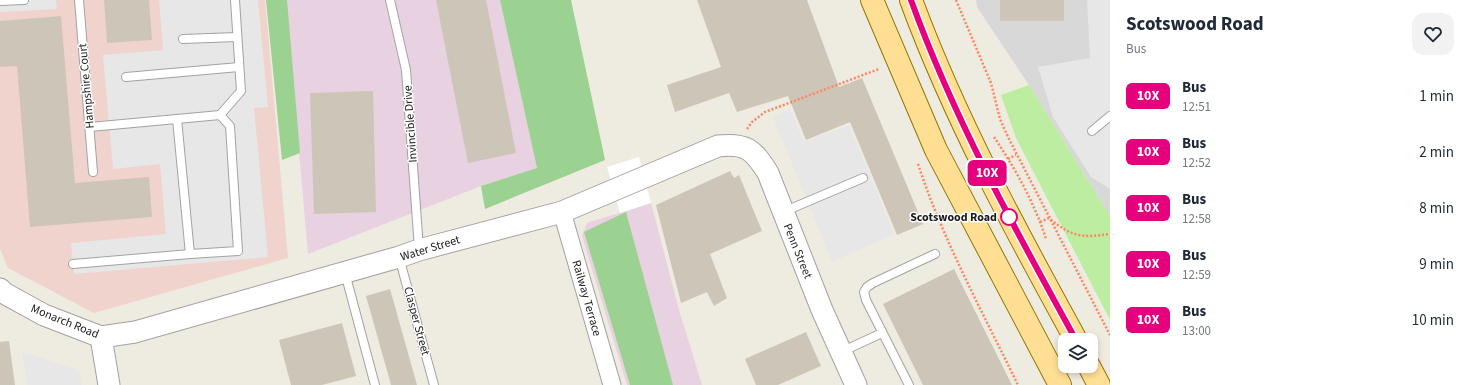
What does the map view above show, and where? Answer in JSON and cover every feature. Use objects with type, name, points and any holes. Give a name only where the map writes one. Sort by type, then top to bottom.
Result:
[{"type":"main road","points":[[872,0],[936,150],[1060,385]]},
{"type":"main road","points":[[910,0],[956,112],[1004,208],[1072,333]]},
{"type":"main road","points":[[1093,373],[1099,385]]},
{"type":"street","name":"Water Street","points":[[135,332],[345,273],[419,250],[562,212],[727,145]]},
{"type":"street","name":"Penn Street","points":[[727,145],[749,150],[759,158],[768,173],[840,352],[856,385]]},
{"type":"street","name":"Railway Terrace","points":[[562,212],[612,385]]},
{"type":"street","name":"Monarch Road","points":[[0,289],[4,294],[44,314],[101,337],[135,332]]},
{"type":"street","points":[[101,337],[109,385]]},
{"type":"lane","points":[[0,2],[24,0]]},
{"type":"lane","name":"Hampshire Court","points":[[79,0],[93,172]]},
{"type":"lane","points":[[90,127],[220,115],[241,91],[235,0]]},
{"type":"lane","name":"Invincible Drive","points":[[390,0],[406,70],[419,250]]},
{"type":"lane","points":[[183,39],[237,37]]},
{"type":"lane","points":[[126,77],[239,67]]},
{"type":"lane","points":[[73,264],[238,251],[230,126],[220,115]]},
{"type":"lane","points":[[1092,131],[1110,116]]},
{"type":"lane","points":[[177,119],[190,254]]},
{"type":"lane","points":[[783,212],[863,178]]},
{"type":"lane","points":[[909,385],[866,300],[864,292],[867,287],[935,254]]},
{"type":"lane","name":"Clasper Street","points":[[399,257],[434,385]]},
{"type":"lane","points":[[345,273],[375,385]]},
{"type":"lane","points":[[840,352],[882,333]]},
{"type":"path","points":[[956,0],[990,82],[1000,119],[1016,155],[1110,335]]},
{"type":"path","points":[[877,63],[883,76]]},
{"type":"path","points":[[727,145],[764,112],[880,69]]},
{"type":"path","points":[[1008,159],[1016,155]]},
{"type":"path","points":[[917,159],[926,189],[942,226],[973,294],[1018,385]]},
{"type":"path","points":[[1040,222],[1049,218]]},
{"type":"path","points":[[1049,218],[1066,231],[1075,235],[1110,234]]},
{"type":"shaded area","points":[[0,0],[265,0],[288,258],[94,313],[8,268],[0,249]]},
{"type":"shaded area","points":[[0,0],[56,0],[57,9],[0,12]]},
{"type":"shaded area","points":[[159,0],[258,0],[268,107],[254,108],[268,257],[74,274],[71,243],[166,234],[160,164],[113,169],[103,55],[163,50]]},
{"type":"shaded area","points":[[286,0],[500,0],[537,168],[481,186],[308,254]]},
{"type":"shaded area","points":[[976,0],[1110,0],[1110,216],[1029,85],[977,7]]},
{"type":"shaded area","points":[[1087,0],[1110,0],[1110,189],[1091,177],[1053,117],[1038,67],[1090,58]]},
{"type":"shaded area","points":[[790,109],[804,142],[849,125],[894,234],[832,262],[773,117]]},
{"type":"shaded area","points":[[651,203],[679,310],[702,385],[627,385],[582,236],[587,223]]},
{"type":"shaded area","points":[[22,352],[79,370],[82,385],[27,385]]},
{"type":"green space","points":[[266,0],[287,0],[300,153],[282,160]]},
{"type":"green space","points":[[500,0],[571,0],[605,160],[485,209],[481,186],[537,168]]},
{"type":"green space","points":[[1029,85],[1110,216],[1110,320],[1016,138],[1001,95]]},
{"type":"green space","points":[[626,212],[673,385],[630,385],[584,232]]},
{"type":"pier","points":[[639,157],[651,203],[620,213],[607,167]]},
{"type":"building","points":[[104,0],[149,0],[152,40],[107,43]]},
{"type":"building","points":[[436,0],[486,0],[516,153],[468,163]]},
{"type":"building","points":[[697,0],[807,0],[839,87],[862,78],[923,224],[897,235],[850,122],[806,140],[788,96],[737,112],[729,93],[675,112],[667,85],[721,67]]},
{"type":"building","points":[[1000,0],[1064,0],[1064,21],[1000,21]]},
{"type":"building","points":[[61,16],[75,183],[149,177],[152,217],[30,227],[17,66],[0,67],[0,21]]},
{"type":"building","points":[[373,91],[376,212],[314,214],[310,93]]},
{"type":"building","points":[[730,171],[734,178],[739,175],[762,231],[710,254],[727,298],[714,306],[707,292],[681,303],[656,205]]},
{"type":"building","points":[[954,269],[1012,385],[923,385],[883,304]]},
{"type":"building","points":[[390,289],[417,385],[391,385],[366,296]]},
{"type":"building","points":[[342,323],[356,376],[322,385],[291,385],[279,340]]},
{"type":"building","points":[[806,332],[821,366],[778,385],[756,385],[745,359]]},
{"type":"building","points":[[9,341],[15,385],[0,385],[0,342]]},
{"type":"bus line","name":"10X","points":[[911,0],[923,34],[956,112],[1006,212],[1072,333]]},
{"type":"place","name":"Scotswood Road","points":[[1009,217]]}]
